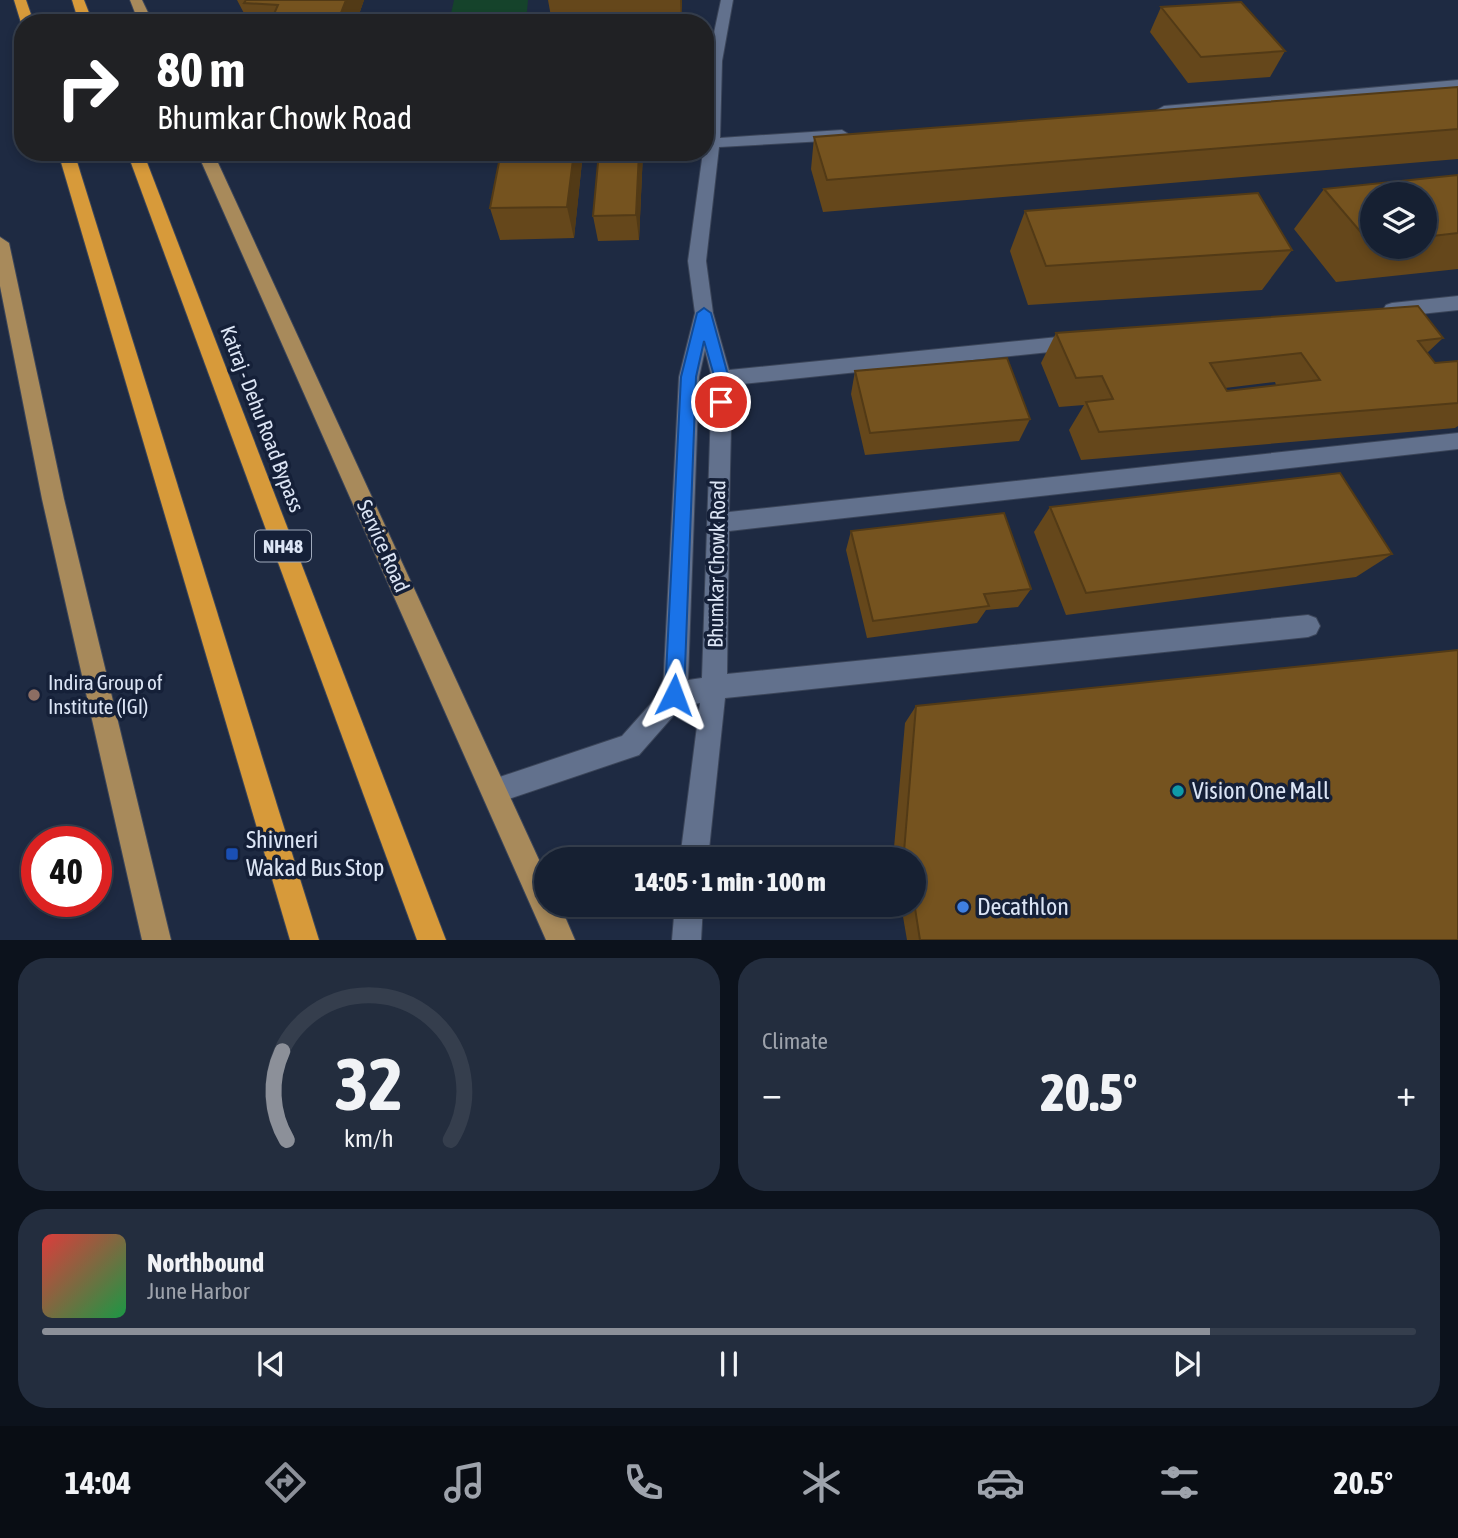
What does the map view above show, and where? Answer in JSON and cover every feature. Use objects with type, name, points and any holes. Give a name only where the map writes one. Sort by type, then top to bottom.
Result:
[{"type":"highway","points":[[68,161],[305,940]]},
{"type":"highway","name":"Katraj - Dehu Road Bypass","points":[[138,161],[432,940]]},
{"type":"main road","name":"Service Road","points":[[209,161],[561,940]]},
{"type":"main road","points":[[0,243],[53,499],[157,940]]},
{"type":"street","name":"Bhumkar Chowk Road","points":[[714,89],[715,61],[727,0]]},
{"type":"street","points":[[1154,111],[1458,84]]},
{"type":"street","points":[[714,144],[864,134]]},
{"type":"street","name":"Bhumkar Chowk Road","points":[[695,847],[714,688],[722,379],[704,313],[697,261],[710,161]]},
{"type":"street","points":[[1375,312],[1458,303]]},
{"type":"street","name":"Bhumkar Chowk Road","points":[[674,695],[689,377],[704,313]]},
{"type":"street","points":[[722,379],[1097,340]]},
{"type":"street","points":[[717,523],[1458,441]]},
{"type":"street","points":[[494,791],[630,746],[674,695],[714,688],[1308,626]]},
{"type":"street","points":[[686,940],[688,917]]},
{"type":"green space","points":[[454,0],[528,0],[527,14],[451,14]]},
{"type":"building","points":[[246,0],[346,0],[341,14],[274,14],[278,5],[244,3]]},
{"type":"building","points":[[1241,2],[1285,51],[1201,57],[1161,7]]},
{"type":"building","points":[[1458,87],[1458,129],[827,180],[814,137]]},
{"type":"building","points":[[499,161],[573,161],[567,207],[490,208]]},
{"type":"building","points":[[598,161],[639,161],[636,215],[593,216]]},
{"type":"building","points":[[1458,175],[1458,233],[1437,235],[1437,182],[1391,182]]},
{"type":"building","points":[[1360,185],[1360,231],[1324,189]]},
{"type":"building","points":[[1258,193],[1292,250],[1046,266],[1025,211]]},
{"type":"building","points":[[1418,306],[1443,338],[1418,341],[1435,363],[1458,361],[1458,403],[1099,432],[1086,402],[1113,399],[1102,376],[1076,378],[1056,333]],"holes":[[[1301,353],[1320,380],[1227,391],[1210,363]]]},
{"type":"building","points":[[1007,358],[1030,419],[870,433],[855,371]]},
{"type":"building","points":[[1340,473],[1392,554],[1086,593],[1050,507]]},
{"type":"building","points":[[1004,513],[1031,589],[984,594],[989,606],[873,621],[851,531]]},
{"type":"building","name":"Vision One Mall","points":[[1458,650],[1458,940],[920,940],[916,917],[926,917],[926,847],[904,847],[916,706]]},
{"type":"place","name":"Indira Group of Institute (IGI)","points":[[34,695]]},
{"type":"place","name":"Vision One Mall","points":[[1178,791]]},
{"type":"place","name":"Shivneri Wakad Bus Stop","points":[[232,854]]},
{"type":"place","name":"Decathlon","points":[[963,907]]},
{"type":"route","points":[[674,695],[689,377],[704,313],[722,379],[721,402]]}]
